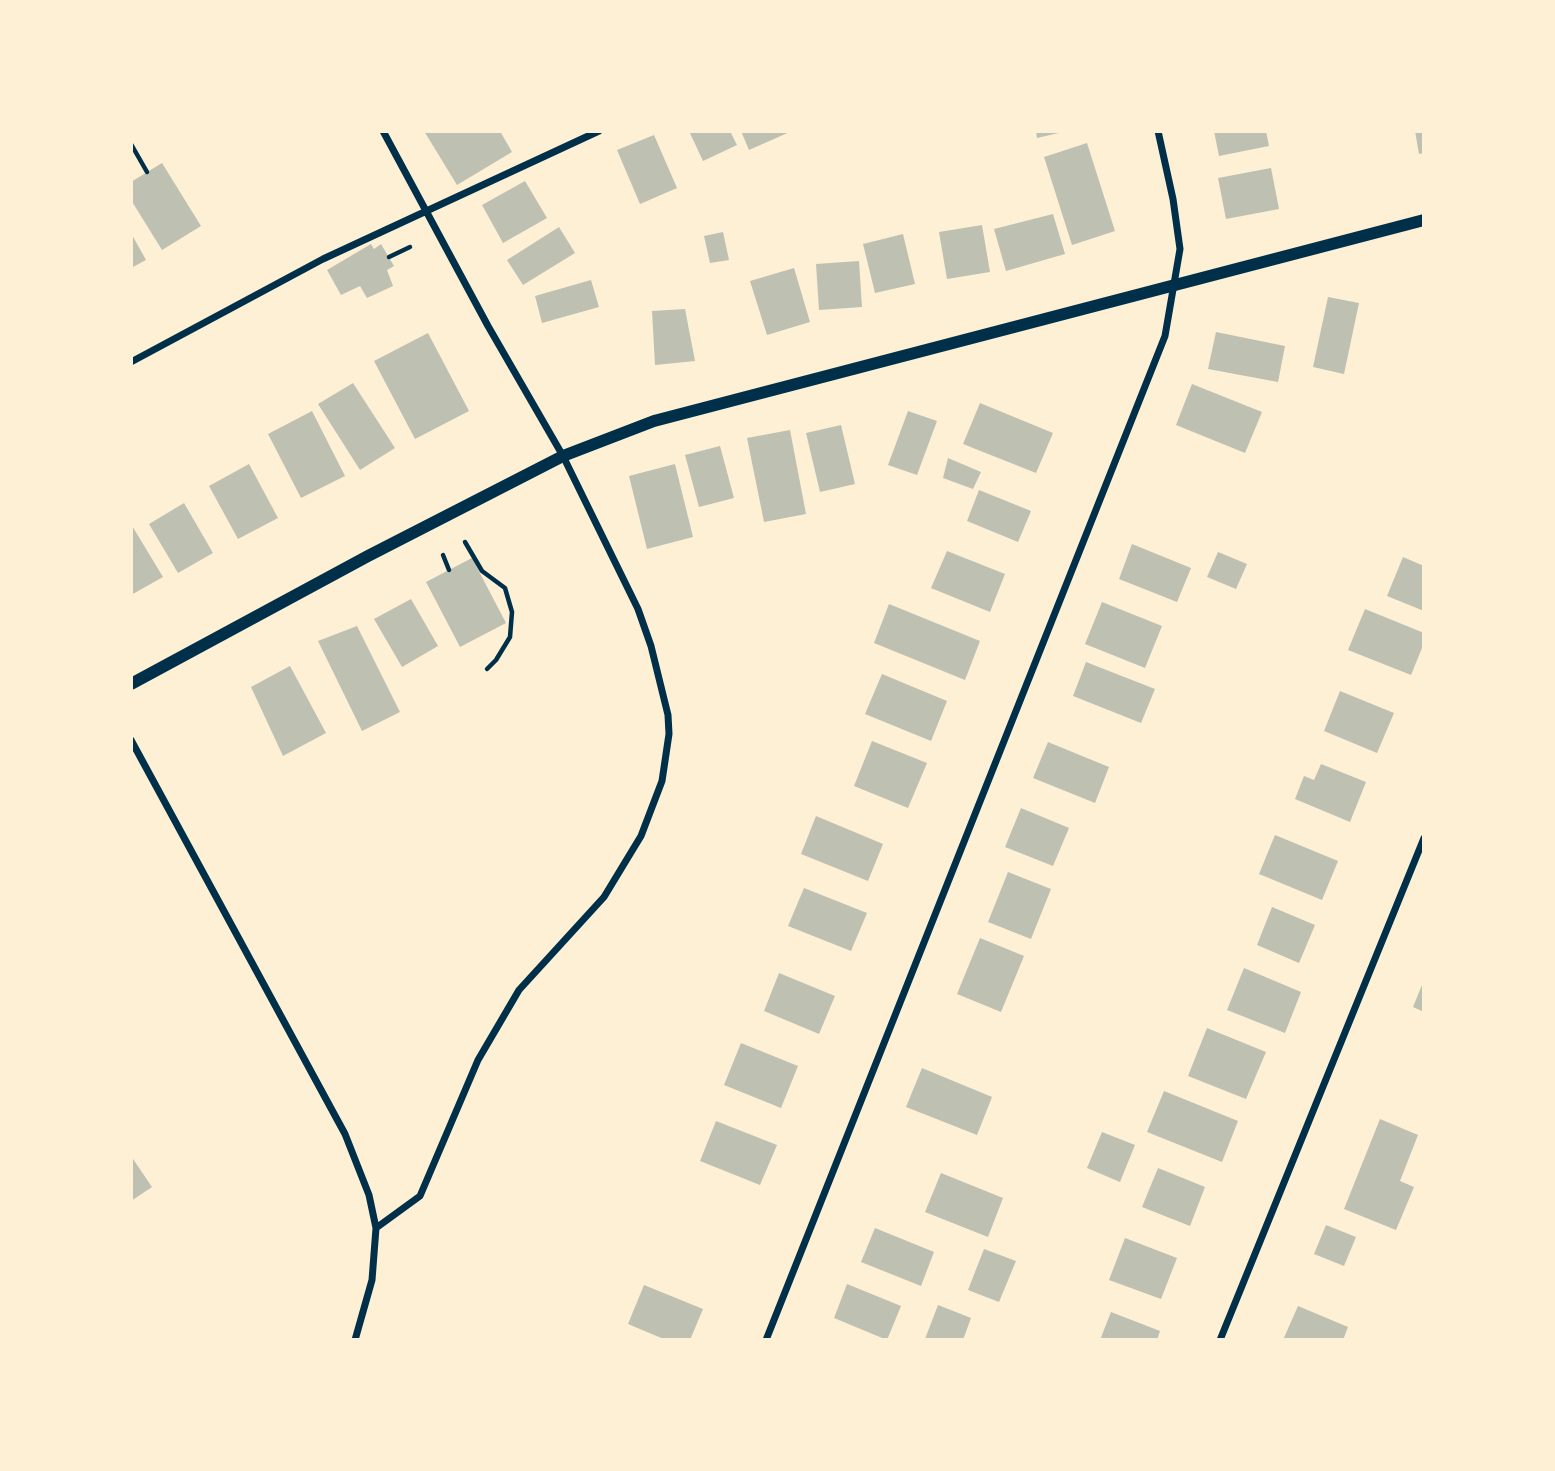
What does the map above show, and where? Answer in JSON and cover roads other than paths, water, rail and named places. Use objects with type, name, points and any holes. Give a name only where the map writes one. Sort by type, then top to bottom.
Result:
[{"type":"street","points":[[376,1228],[419,1196],[478,1060],[519,990],[604,897],[641,836],[662,781],[669,734],[668,715],[651,646],[638,609],[563,456],[383,131]]},
{"type":"street","points":[[131,362],[323,259],[599,131]]},
{"type":"street","points":[[766,1340],[1165,336],[1180,249],[1173,199],[1158,131]]},
{"type":"street","points":[[131,684],[368,556],[563,456],[654,421],[1424,219]]},
{"type":"street","points":[[131,740],[345,1134],[369,1195],[376,1228],[372,1280],[355,1340]]},
{"type":"street","points":[[1220,1340],[1424,838]]}]
